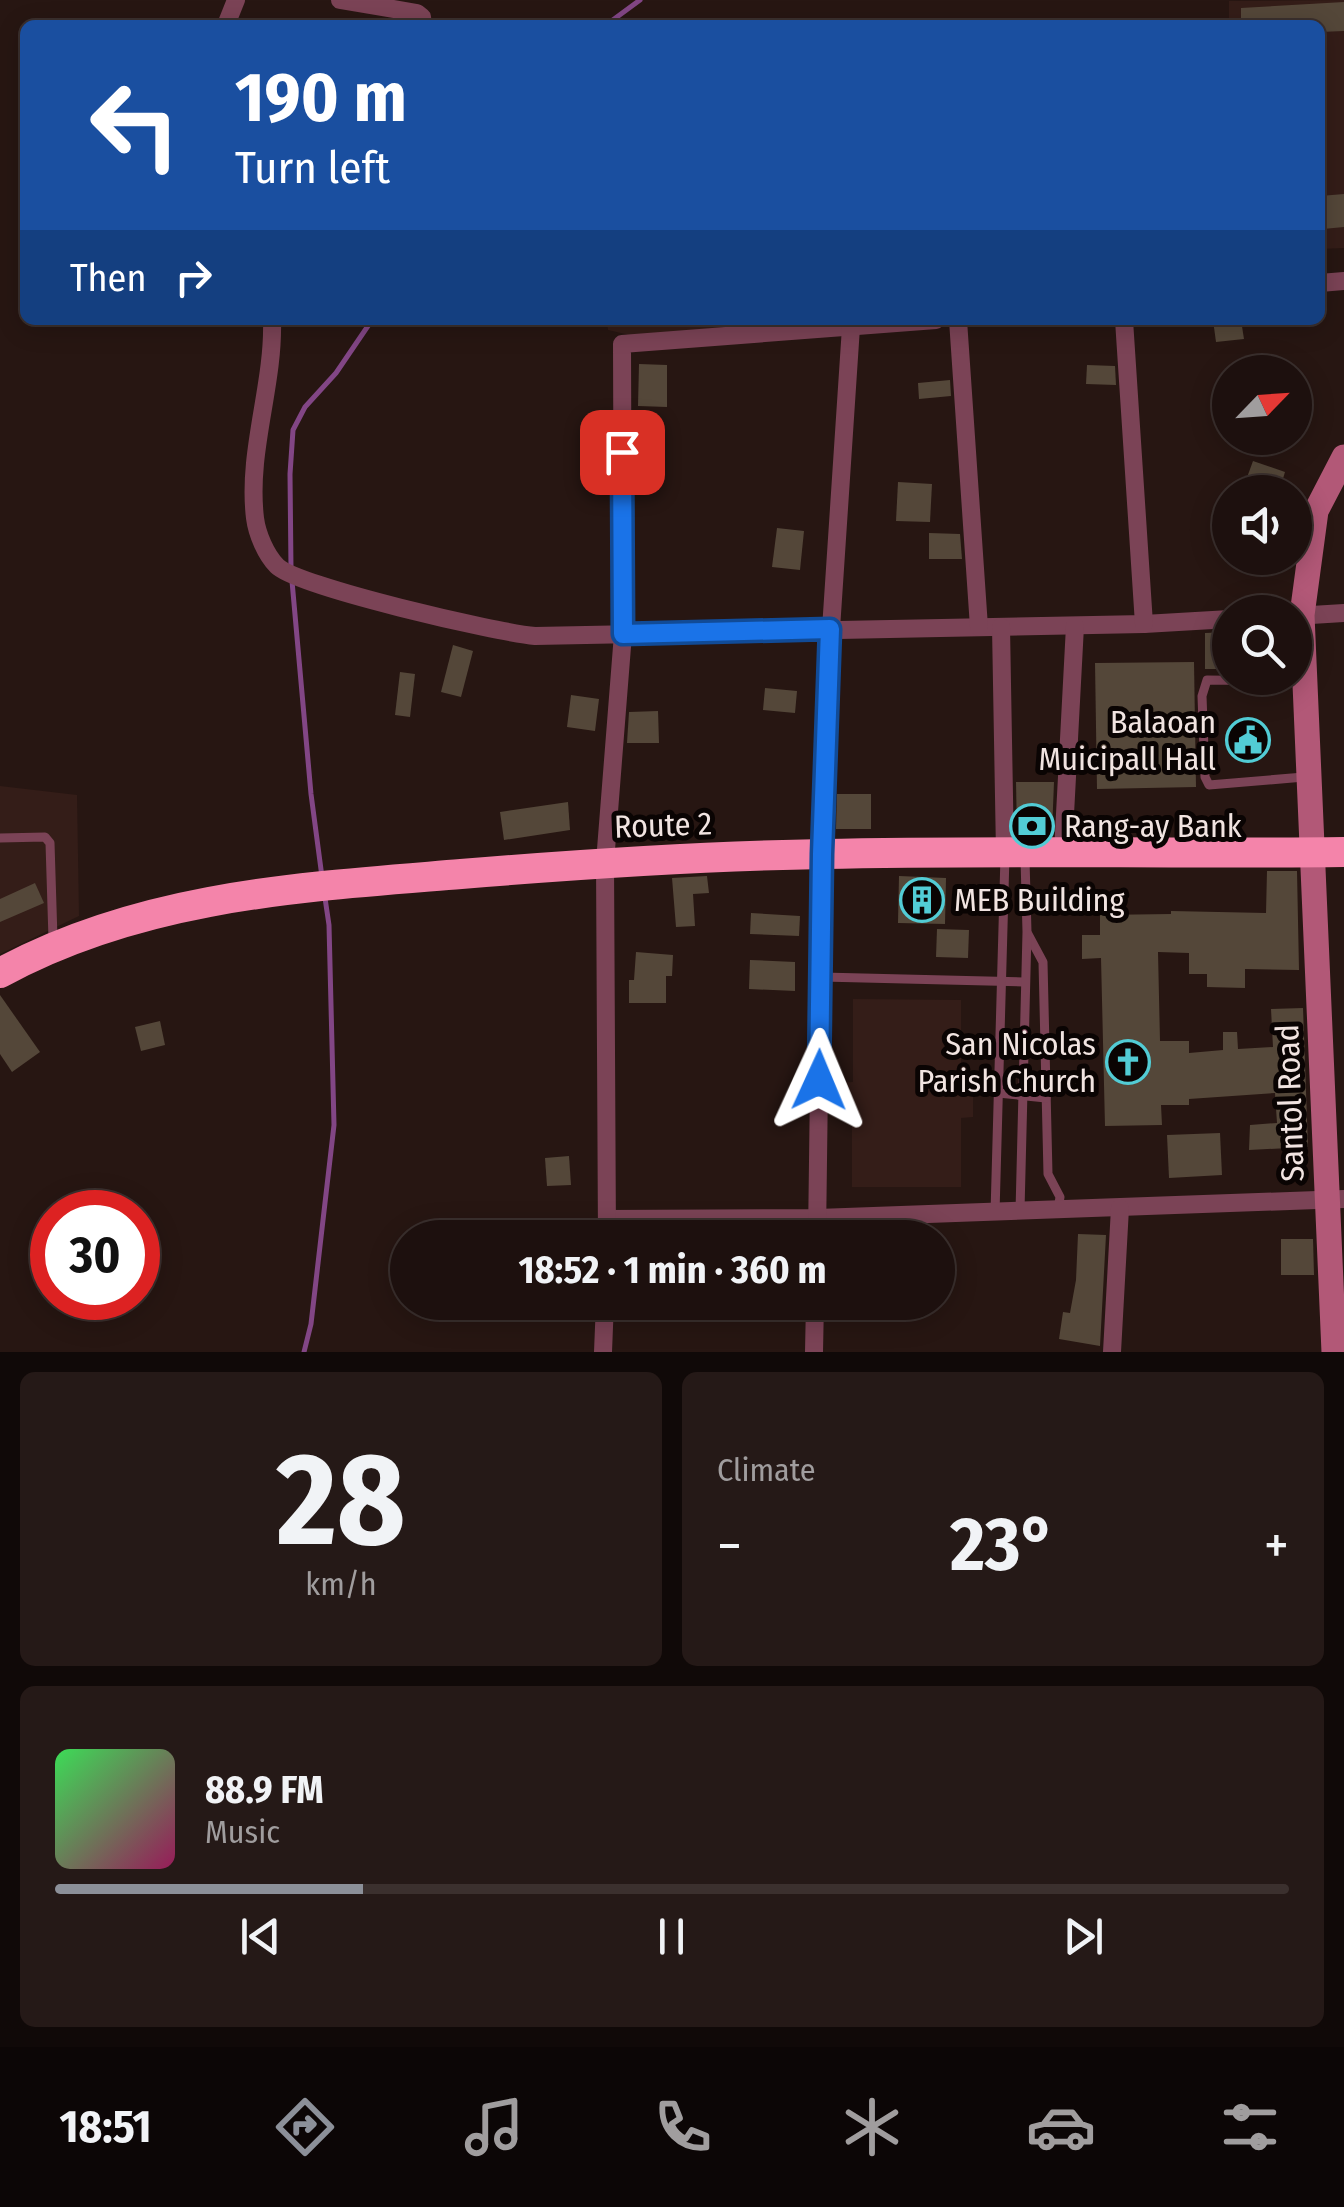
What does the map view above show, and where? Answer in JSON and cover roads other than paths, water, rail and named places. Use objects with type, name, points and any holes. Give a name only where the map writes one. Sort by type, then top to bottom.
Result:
[{"type":"highway","name":"Route 2","points":[[0,972],[54,947],[150,913],[249,894],[334,884],[605,862],[822,854],[1344,852]]},
{"type":"main road","name":"Santol Road","points":[[1302,595],[1316,511],[1344,457]]},
{"type":"main road","name":"Santol Road","points":[[1307,695],[1335,1199],[1334,1352]]},
{"type":"street","points":[[340,0],[417,14],[422,20]]},
{"type":"street","points":[[272,325],[270,369],[255,458],[255,519],[261,539],[278,566],[330,589],[516,635],[1212,621]]},
{"type":"street","points":[[607,1220],[605,862],[623,634],[622,344],[829,325]]},
{"type":"street","points":[[818,1218],[822,854],[830,629],[851,325]]},
{"type":"street","points":[[958,325],[979,627]]},
{"type":"street","points":[[1124,325],[1144,624]]},
{"type":"street","points":[[1312,615],[1344,612]]},
{"type":"street","points":[[1063,852],[1075,626]]},
{"type":"street","points":[[1001,627],[1015,853]]},
{"type":"street","points":[[776,1220],[1335,1199]]},
{"type":"street","points":[[1112,1352],[1120,1208]]},
{"type":"street","points":[[603,1352],[604,1320]]},
{"type":"street","points":[[814,1352],[815,1320]]},
{"type":"lane","points":[[1212,682],[1204,682],[1205,777],[1212,786],[1311,776]]},
{"type":"lane","points":[[0,838],[45,837],[50,843],[54,947]]},
{"type":"lane","points":[[1015,853],[1026,932],[1020,1211]]},
{"type":"lane","points":[[994,1212],[1001,982],[1015,853]]},
{"type":"lane","points":[[1026,932],[1043,962],[1048,1174],[1060,1197],[1058,1210]]},
{"type":"lane","points":[[820,977],[1024,982]]},
{"type":"lane","points":[[998,1094],[1046,1098]]},
{"type":"waterway","points":[[613,20],[640,0]]},
{"type":"waterway","points":[[291,569],[293,430],[305,407],[336,373],[369,325]]},
{"type":"waterway","points":[[292,581],[322,877]]},
{"type":"waterway","points":[[304,1352],[311,1324],[334,1125],[325,898]]},
{"type":"place","name":"Balaoan Muicipall Hall","points":[[1248,740]]},
{"type":"place","name":"Rang-ay Bank","points":[[1032,826]]},
{"type":"place","name":"MEB Building","points":[[922,900]]},
{"type":"place","name":"San Nicolas Parish Church","points":[[1128,1062]]}]
